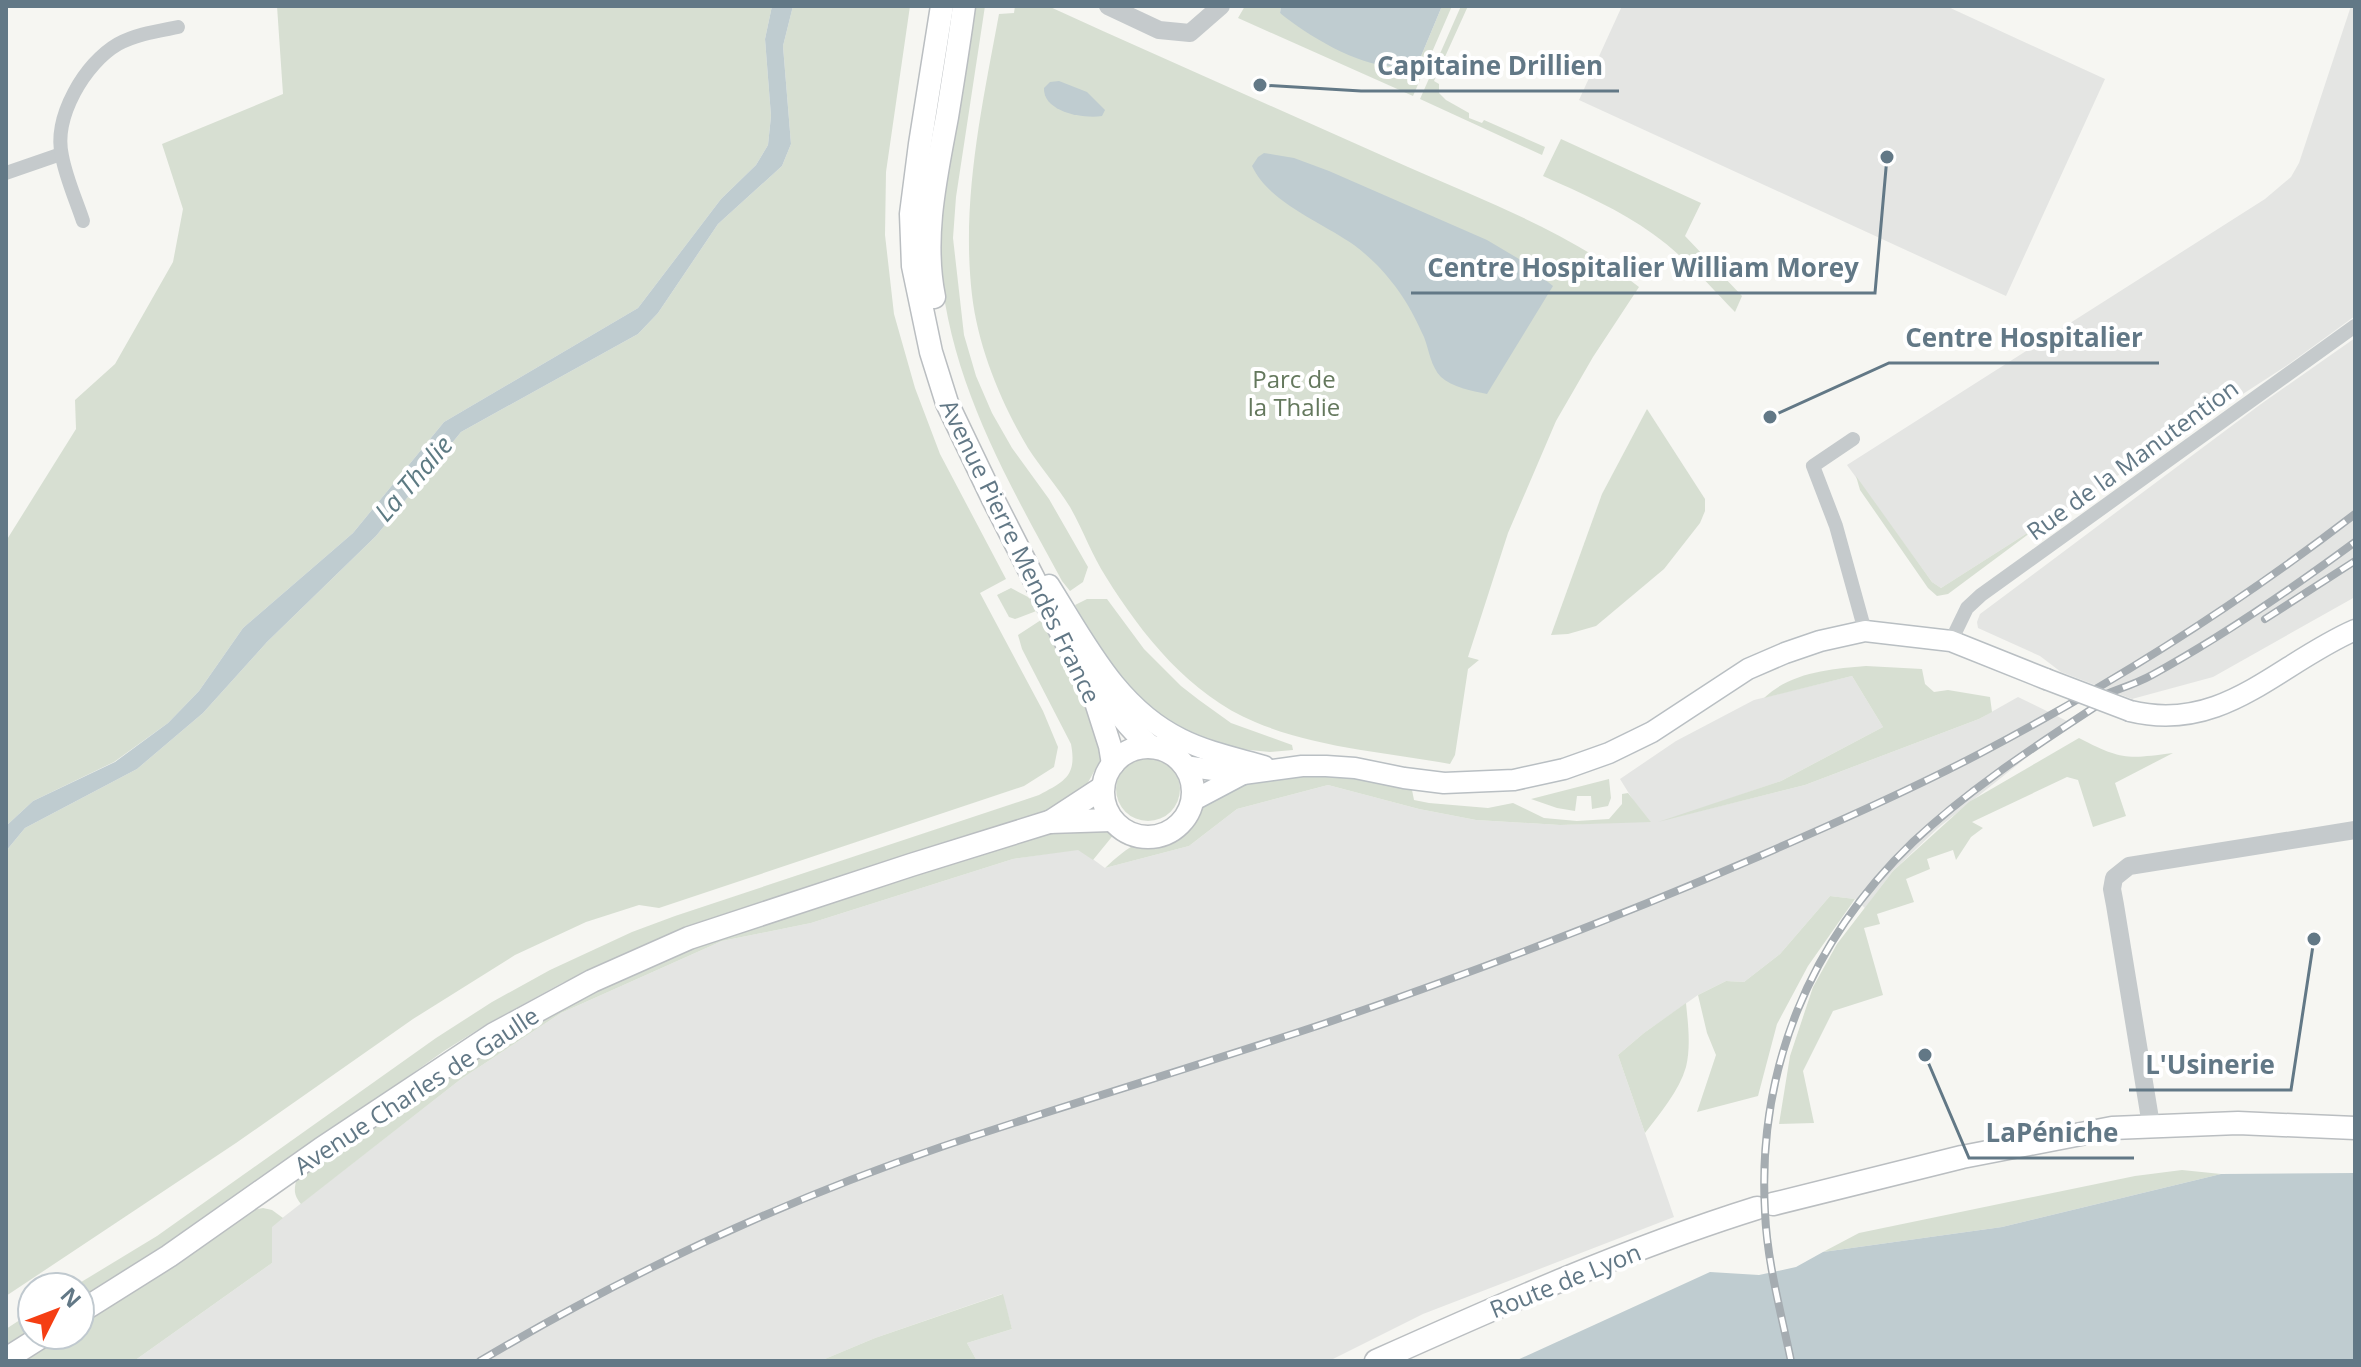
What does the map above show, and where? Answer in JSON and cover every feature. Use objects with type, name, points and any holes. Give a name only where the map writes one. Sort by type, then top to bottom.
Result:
[{"type":"main road","name":"Avenue Pierre Mendès France","points":[[942,6],[911,214],[913,266],[931,352],[954,416],[993,499],[1095,699],[1113,764]]},
{"type":"main road","name":"Avenue Pierre Mendès France","points":[[964,6],[934,186],[929,238],[929,273],[950,376],[988,461],[1100,684],[1136,734],[1151,747],[1175,756],[1184,766],[1243,774],[1302,766],[1339,767],[1462,783],[1492,783],[1539,776],[1590,761],[1637,740],[1767,660],[1820,641],[1865,631],[1951,641],[2130,711],[2144,715],[2180,716],[2214,709],[2244,695],[2315,650],[2355,630]]},
{"type":"main road","points":[[1049,585],[1103,671],[1140,712],[1180,739],[1208,751],[1275,769]]},
{"type":"main road","points":[[1111,820],[1102,788],[1106,775],[1113,764],[1130,751],[1151,747]]},
{"type":"main road","points":[[1184,766],[1192,782],[1192,801]]},
{"type":"main road","name":"Avenue Pierre Mendès France","points":[[1111,820],[1129,834],[1143,838],[1156,837],[1180,824],[1192,801],[1243,774]]},
{"type":"main road","name":"Avenue Charles de Gaulle","points":[[96,1302],[169,1256],[321,1149],[494,1034],[592,981],[689,938],[1049,822],[1102,788]]},
{"type":"main road","name":"Avenue Charles de Gaulle","points":[[1049,822],[1111,820]]},
{"type":"main road","name":"Route de Lyon","points":[[1376,1361],[1547,1285],[1702,1225],[1765,1206],[1962,1157],[2112,1128],[2151,1125],[2238,1123],[2355,1128]]},
{"type":"street","points":[[1108,6],[1159,30],[1190,33],[1221,6]]},
{"type":"street","points":[[83,221],[61,154],[66,111],[76,89],[93,66],[117,45],[146,33],[178,27]]},
{"type":"street","points":[[6,173],[61,154]]},
{"type":"street","name":"Rue de la Manutention","points":[[1951,641],[1967,608],[1981,595],[2355,326]]},
{"type":"street","points":[[1853,439],[1813,466],[1836,526],[1865,631]]},
{"type":"street","points":[[2151,1125],[2112,889],[2114,878],[2129,866],[2355,830]]},
{"type":"shaded area","points":[[1622,6],[1946,6],[2105,79],[2006,296],[1579,100]]},
{"type":"shaded area","points":[[2351,6],[2355,6],[2355,316],[2133,468],[1941,588],[1932,582],[1847,465],[2265,199],[2291,177],[2299,163]]},
{"type":"shaded area","points":[[2355,338],[2355,597],[2213,677],[2132,699],[2061,672],[2040,656],[1978,628],[1980,614],[2261,404]]},
{"type":"shaded area","points":[[1852,676],[1883,727],[1781,781],[1676,817],[1805,785],[1979,719],[2018,697],[2073,724],[1938,828],[1893,871],[1865,908],[1855,899],[1830,896],[1780,954],[1744,982],[1726,981],[1698,995],[1618,1055],[1674,1217],[1423,1314],[1329,1361],[977,1361],[967,1343],[1012,1329],[1002,1294],[875,1338],[820,1361],[134,1361],[272,1263],[272,1226],[461,1079],[561,1013],[722,941],[811,923],[1013,859],[1079,849],[1105,868],[1189,846],[1237,809],[1328,785],[1419,809],[1476,820],[1560,825],[1650,821],[1620,779],[1676,741],[1754,700]]},
{"type":"green space","points":[[277,6],[772,6],[765,39],[771,116],[768,145],[756,165],[721,199],[638,308],[444,422],[353,533],[243,628],[199,691],[168,723],[114,762],[33,801],[6,826],[6,541],[76,429],[75,400],[115,364],[173,262],[183,209],[162,144],[283,94]]},
{"type":"green space","points":[[793,6],[910,6],[886,172],[885,235],[894,314],[915,388],[940,454],[1006,579],[980,593],[1043,711],[1058,747],[1054,767],[1024,786],[659,908],[639,905],[586,922],[515,955],[413,1019],[236,1143],[44,1271],[16,1271],[16,1289],[6,1296],[6,851],[25,828],[137,769],[203,713],[267,642],[376,536],[461,432],[638,334],[658,313],[718,224],[782,166],[791,144],[783,46]]},
{"type":"green space","points":[[972,6],[985,6],[956,197],[953,238],[964,335],[976,376],[992,413],[1012,448],[1049,499],[1088,567],[1083,582],[1070,591],[1037,535],[991,444],[956,351],[945,303],[939,252],[940,199]]},
{"type":"green space","name":"Parc de la Thalie","points":[[1015,6],[1048,6],[1498,206],[1585,250],[1639,287],[1556,421],[1508,533],[1468,657],[1479,660],[1468,669],[1455,755],[1450,764],[1302,738],[1255,722],[1209,696],[1170,661],[1135,620],[1101,569],[1070,507],[1028,448],[1000,394],[979,335],[969,260],[971,189],[986,84],[999,14],[1014,13]]},
{"type":"green space","points":[[1245,6],[1281,6],[1280,13],[1419,61],[1442,6],[1452,6],[1413,96],[1238,18]]},
{"type":"green space","points":[[1461,6],[1468,6],[1434,81],[1439,84],[1439,93],[1469,113],[1469,118],[1482,123],[1484,120],[1545,147],[1542,155],[1420,99]]},
{"type":"green space","points":[[1561,139],[1701,203],[1685,236],[1742,296],[1735,312],[1686,261],[1653,234],[1586,195],[1543,176]]},
{"type":"green space","points":[[1647,409],[1705,499],[1705,511],[1700,523],[1664,569],[1596,626],[1551,635],[1602,494]]},
{"type":"green space","points":[[1856,476],[1932,582],[1941,588],[2046,521],[1948,594],[1937,596],[1928,588],[1860,490]]},
{"type":"green space","points":[[1011,588],[1028,597],[1039,610],[1015,619],[1009,617],[997,595]]},
{"type":"green space","points":[[1087,599],[1107,599],[1144,649],[1199,700],[1231,723],[1292,745],[1293,750],[1270,752],[1219,747],[1186,735],[1135,697],[1094,643],[1075,605]]},
{"type":"green space","points":[[1044,618],[1086,691],[1102,757],[1085,788],[1031,819],[948,841],[705,921],[562,983],[444,1051],[175,1242],[96,1291],[96,1273],[157,1236],[436,1038],[550,970],[675,916],[1039,795],[1062,781],[1072,764],[1071,744],[1022,649],[1018,635]]},
{"type":"green space","points":[[1866,666],[1922,669],[1925,684],[1934,692],[1948,690],[1990,697],[1992,712],[1805,785],[1658,822],[1781,781],[1883,727],[1852,676],[1764,698],[1786,682],[1799,677]]},
{"type":"green space","points":[[2079,738],[2124,756],[2173,753],[2115,783],[2126,816],[2093,827],[2078,780],[2067,777],[1972,822],[1983,828],[1971,837],[1956,860],[1953,850],[1927,859],[1930,869],[1906,879],[1914,902],[1877,914],[1880,924],[1864,928],[1883,995],[1833,1011],[1803,1071],[1814,1123],[1779,1124],[1790,1056],[1813,987],[1837,944],[1893,871],[1969,802]]},
{"type":"green space","points":[[1148,757],[1171,766],[1180,789],[1171,812],[1148,821],[1125,812],[1116,789],[1125,766]]},
{"type":"green space","points":[[1304,775],[1355,778],[1412,790],[1414,800],[1429,803],[1488,808],[1513,803],[1544,818],[1577,821],[1609,819],[1622,804],[1622,794],[1628,793],[1651,822],[1560,825],[1476,820],[1419,809],[1328,785],[1237,809],[1189,846],[1105,868],[1135,845],[1167,840],[1181,834],[1204,805],[1219,795],[1255,783]]},
{"type":"green space","points":[[1609,779],[1611,798],[1608,806],[1592,809],[1591,796],[1577,796],[1575,811],[1531,799]]},
{"type":"green space","points":[[1105,828],[1115,833],[1093,860],[1078,850],[1013,859],[811,923],[722,941],[561,1013],[461,1079],[301,1204],[297,1198],[296,1181],[422,1090],[555,1008],[699,944],[1057,829]]},
{"type":"green space","points":[[1830,896],[1855,899],[1808,966],[1777,1024],[1758,1096],[1697,1112],[1716,1055],[1698,995],[1726,981],[1744,982],[1780,954]]},
{"type":"green space","points":[[1686,1003],[1689,1043],[1686,1067],[1674,1093],[1645,1133],[1618,1055]]},
{"type":"green space","points":[[2182,1170],[2221,1174],[2002,1227],[1823,1252],[1859,1233],[2135,1176]]},
{"type":"green space","points":[[253,1210],[272,1210],[283,1218],[272,1227],[272,1263],[134,1361],[21,1361],[36,1351],[96,1351],[96,1313]]},
{"type":"green space","points":[[1003,1294],[1012,1329],[967,1343],[977,1361],[820,1361],[875,1338]]},
{"type":"green space","points":[[16,1322],[16,1341],[6,1347],[6,1329]]},
{"type":"water","name":"La Thalie","points":[[772,6],[793,6],[783,46],[791,144],[782,166],[718,224],[658,313],[638,334],[461,432],[376,536],[267,642],[203,713],[137,769],[25,828],[6,851],[6,826],[33,801],[115,762],[168,723],[199,691],[243,628],[353,533],[444,422],[638,308],[721,199],[756,165],[768,145],[771,116],[765,39]]},
{"type":"water","points":[[1281,6],[1442,6],[1419,61],[1394,66],[1365,61],[1334,48],[1280,13]]},
{"type":"water","points":[[1059,81],[1087,92],[1105,110],[1102,116],[1075,115],[1050,103],[1044,88],[1050,82]]},
{"type":"water","points":[[1264,153],[1294,158],[1329,171],[1487,240],[1519,259],[1553,286],[1487,394],[1456,386],[1441,377],[1414,317],[1392,282],[1354,245],[1297,211],[1271,191],[1252,166]]},
{"type":"water","points":[[2355,1173],[2355,1361],[1515,1361],[1710,1272],[1759,1275],[1796,1267],[1823,1252],[2002,1227],[2221,1174]]},
{"type":"railway","points":[[480,1361],[648,1270],[822,1191],[941,1147],[1278,1039],[1436,984],[1654,900],[1844,819],[1979,754],[2124,672],[2219,612],[2355,514]]},
{"type":"railway","points":[[2095,699],[2145,679],[2205,645],[2355,542]]},
{"type":"railway","points":[[2265,619],[2355,561]]},
{"type":"railway","points":[[1791,1361],[1768,1249],[1765,1159],[1770,1108],[1781,1058],[1797,1010],[1845,921],[1877,880],[1913,842],[1979,786],[2098,705]]},
{"type":"place","name":"Capitaine Drillien","points":[[1260,85]]},
{"type":"place","name":"Centre Hospitalier William Morey","points":[[1887,157]]},
{"type":"place","name":"Centre Hospitalier","points":[[1770,417]]},
{"type":"place","name":"L'Usinerie","points":[[2314,939]]},
{"type":"place","name":"LaPéniche","points":[[1925,1055]]}]
